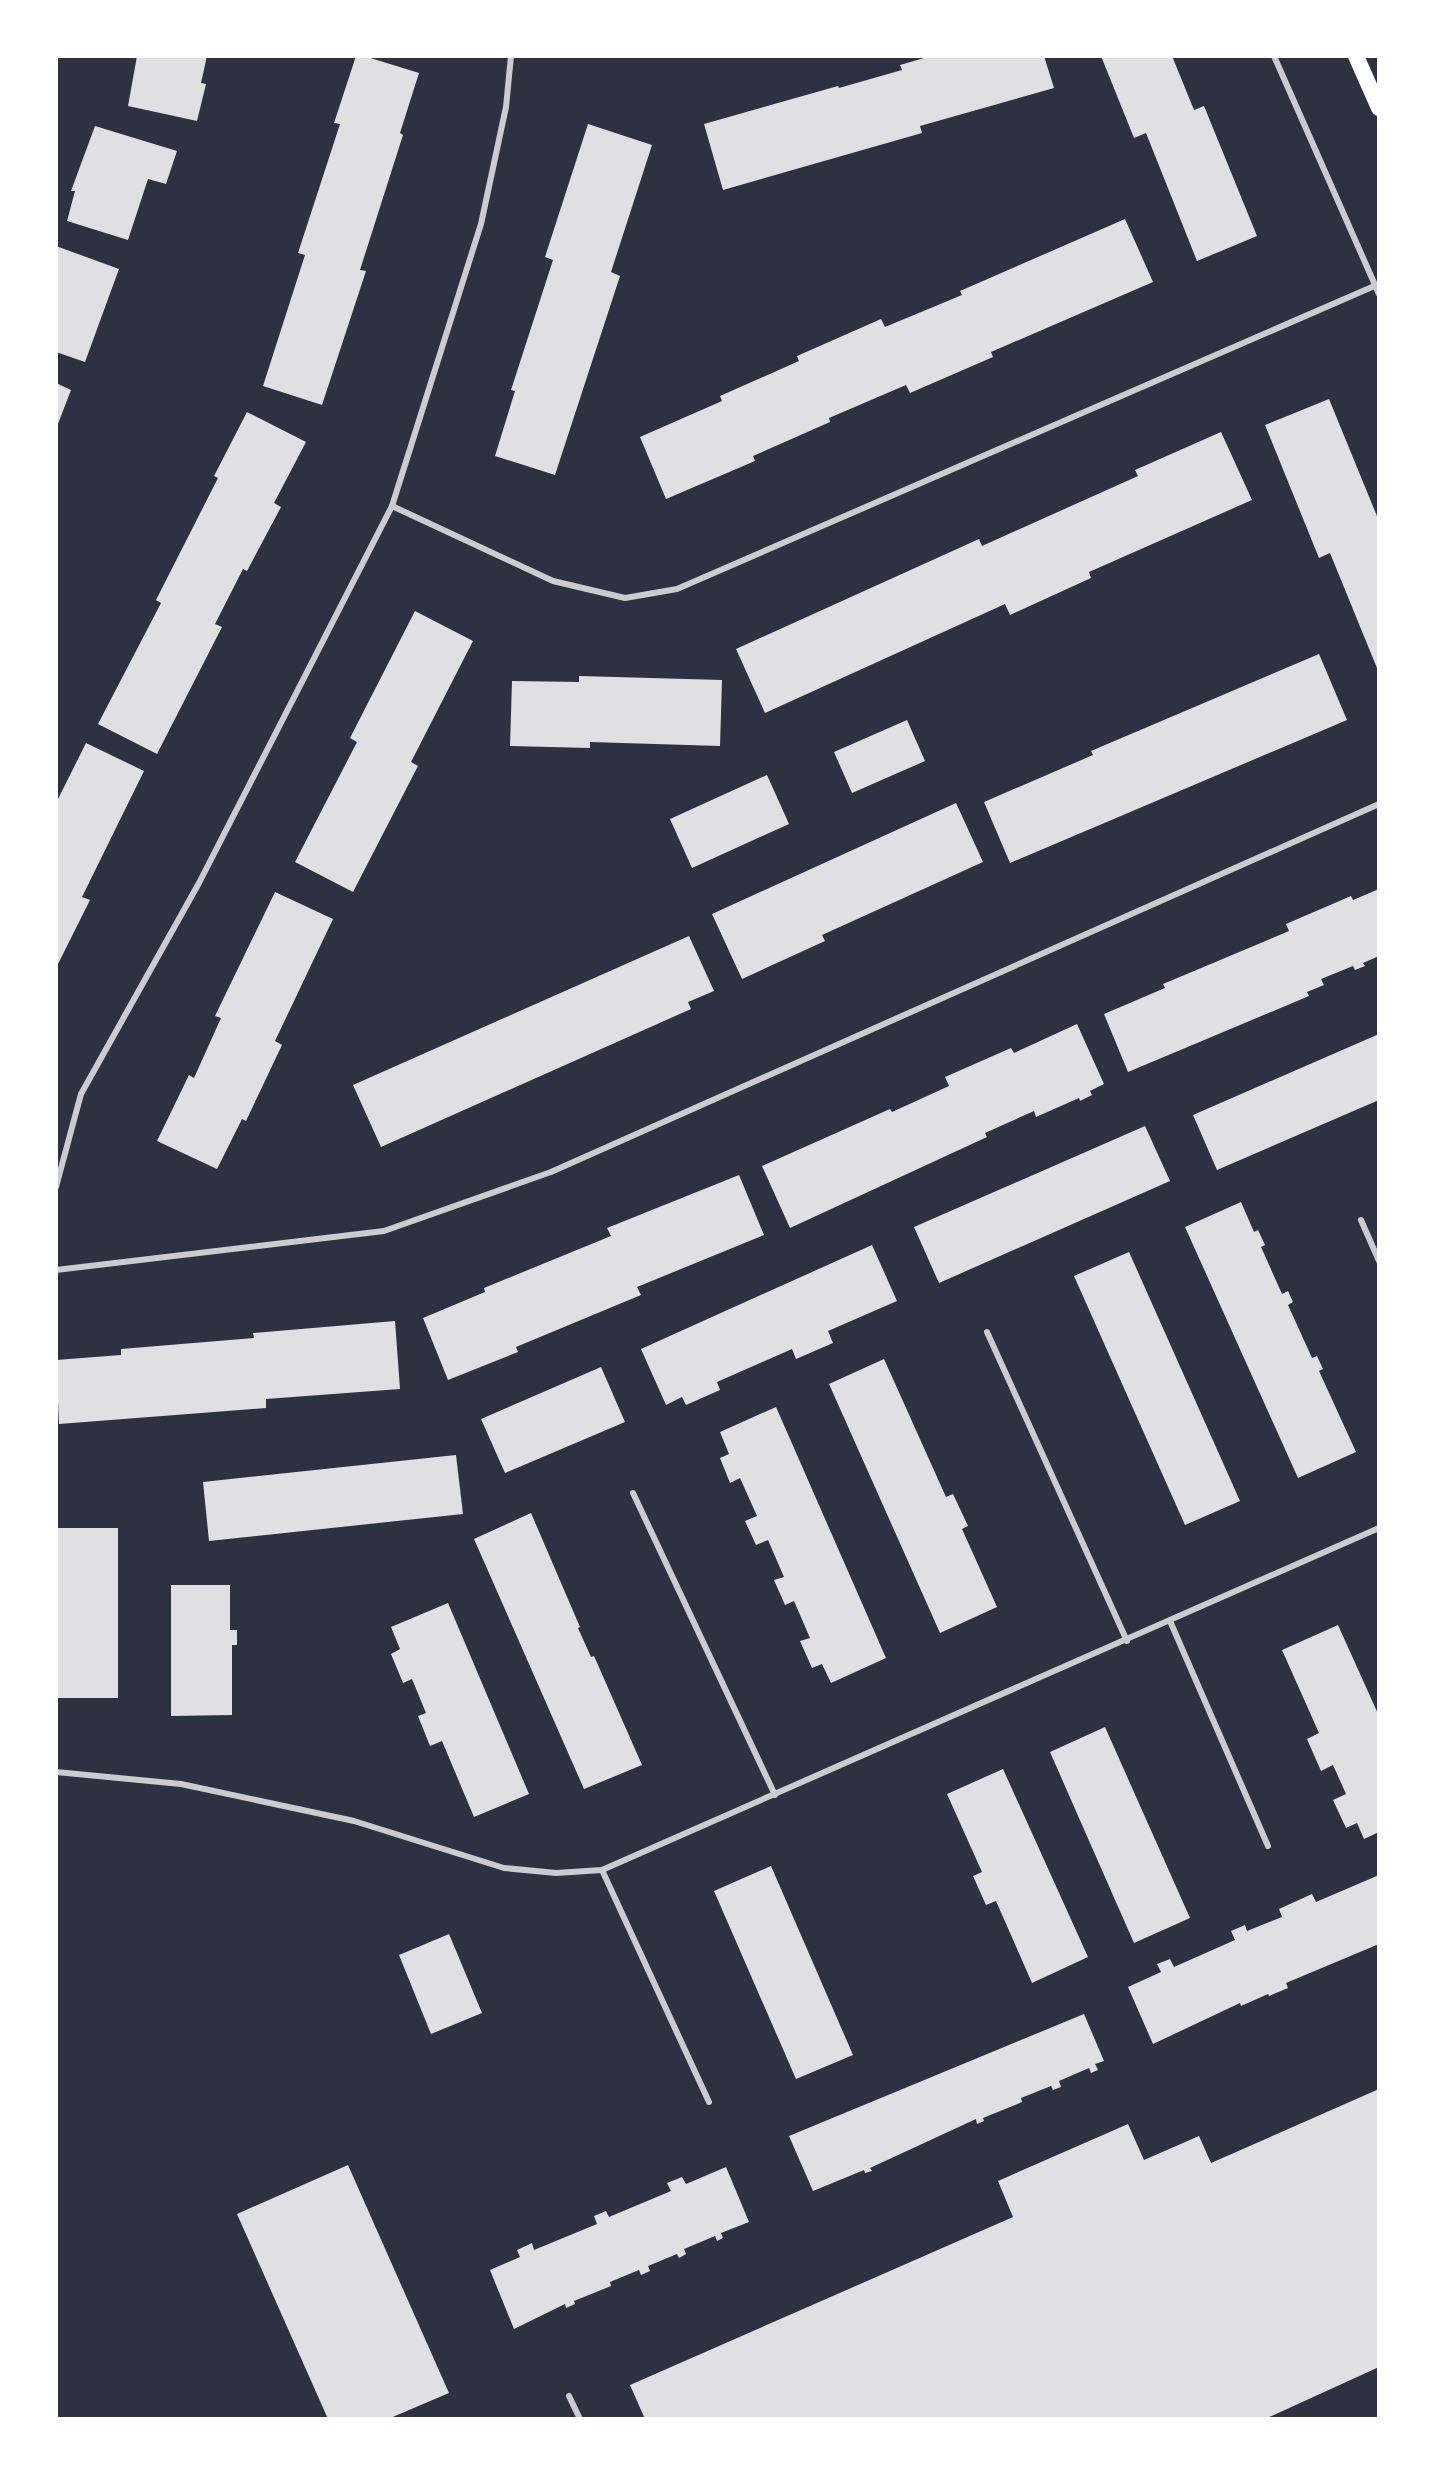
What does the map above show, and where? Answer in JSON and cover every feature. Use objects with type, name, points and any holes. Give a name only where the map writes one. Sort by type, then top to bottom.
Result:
[{"type":"main road","points":[[1356,56],[1379,108]]},
{"type":"lane","points":[[56,1187],[81,1094],[199,883],[392,506],[481,224],[506,107],[511,56]]},
{"type":"lane","points":[[1274,56],[1379,294]]},
{"type":"lane","points":[[392,506],[553,581],[625,598],[677,589],[1377,285]]},
{"type":"lane","points":[[56,1270],[384,1231],[551,1172],[1379,804]]},
{"type":"lane","points":[[1361,1220],[1379,1261]]},
{"type":"lane","points":[[987,1332],[1127,1641]]},
{"type":"lane","points":[[633,1493],[775,1795]]},
{"type":"lane","points":[[56,1772],[181,1784],[354,1821],[504,1868],[556,1873],[602,1870],[1379,1528]]},
{"type":"lane","points":[[1170,1621],[1268,1846]]},
{"type":"lane","points":[[602,1870],[709,2102]]},
{"type":"lane","points":[[569,2396],[580,2419]]},
{"type":"building","points":[[137,56],[207,56],[201,83],[206,84],[197,121],[128,106]]},
{"type":"building","points":[[356,56],[419,73],[400,133],[403,135],[360,270],[366,271],[322,405],[263,386],[305,255],[298,253],[340,124],[334,123]]},
{"type":"building","points":[[931,56],[1044,56],[1054,88],[920,126],[922,133],[723,190],[704,124],[902,70],[900,65]]},
{"type":"building","points":[[1101,56],[1172,56],[1194,110],[1204,106],[1257,236],[1197,261],[1146,133],[1134,138]]},
{"type":"building","points":[[588,124],[652,145],[611,272],[620,276],[555,475],[495,456],[515,391],[511,390],[553,260],[545,257]]},
{"type":"building","points":[[95,126],[177,151],[166,184],[148,179],[128,240],[67,221],[75,191],[71,191]]},
{"type":"building","points":[[1125,219],[1153,282],[991,352],[993,357],[910,393],[906,385],[829,418],[830,422],[753,456],[755,461],[666,499],[640,437],[722,401],[720,396],[799,361],[797,356],[881,319],[885,327],[962,295],[960,291]]},
{"type":"building","points":[[56,246],[119,269],[85,362],[56,352]]},
{"type":"building","points":[[56,383],[71,390],[56,429]]},
{"type":"building","points":[[1329,399],[1379,521],[1379,673],[1330,553],[1319,558],[1265,425]]},
{"type":"building","points":[[247,412],[306,442],[274,503],[281,507],[247,571],[243,569],[215,624],[222,627],[157,754],[98,724],[161,603],[156,600],[218,478],[214,476]]},
{"type":"building","points":[[1221,432],[1252,500],[1089,572],[1091,578],[1010,615],[1005,604],[765,713],[736,649],[979,539],[982,546],[1138,476],[1135,470]]},
{"type":"building","points":[[415,611],[473,641],[411,762],[418,766],[353,892],[295,862],[357,742],[350,738]]},
{"type":"building","points":[[1319,654],[1347,720],[1010,863],[984,802],[1093,755],[1091,751]]},
{"type":"building","points":[[579,676],[722,680],[720,746],[590,742],[590,748],[510,746],[512,681],[579,682]]},
{"type":"building","points":[[907,720],[925,761],[852,793],[834,752]]},
{"type":"building","points":[[86,743],[144,771],[82,897],[90,900],[58,964],[56,803]]},
{"type":"building","points":[[767,775],[789,824],[692,868],[670,819]]},
{"type":"building","points":[[956,803],[983,862],[822,935],[825,941],[742,979],[712,914]]},
{"type":"building","points":[[1379,889],[1379,956],[1355,970],[1353,966],[1321,979],[1324,985],[1307,992],[1309,996],[1128,1072],[1104,1014],[1165,988],[1163,984],[1289,931],[1286,924],[1351,896],[1353,900]]},
{"type":"building","points":[[275,892],[333,919],[275,1041],[282,1045],[246,1121],[242,1119],[217,1169],[157,1141],[189,1075],[194,1078],[221,1018],[215,1016]]},
{"type":"building","points":[[689,936],[714,991],[688,1002],[691,1009],[381,1147],[353,1085]]},
{"type":"building","points":[[1077,1024],[1104,1084],[1090,1091],[1092,1095],[1036,1117],[1034,1111],[985,1133],[987,1137],[790,1228],[762,1166],[949,1086],[945,1077],[1011,1048],[1014,1053]]},
{"type":"building","points":[[1379,1034],[1379,1100],[1217,1170],[1193,1115]]},
{"type":"building","points":[[1145,1126],[1170,1181],[939,1283],[914,1227]]},
{"type":"building","points":[[739,1175],[764,1235],[637,1287],[641,1295],[516,1347],[518,1352],[448,1380],[423,1318],[485,1292],[484,1288],[611,1236],[607,1228]]},
{"type":"building","points":[[1241,1202],[1254,1232],[1258,1230],[1265,1245],[1261,1247],[1282,1294],[1288,1291],[1293,1302],[1288,1305],[1312,1358],[1317,1356],[1323,1369],[1319,1371],[1356,1452],[1298,1478],[1185,1227]]},
{"type":"building","points":[[872,1245],[897,1301],[828,1331],[833,1343],[796,1359],[792,1349],[717,1382],[720,1390],[686,1405],[682,1397],[666,1405],[641,1349]]},
{"type":"building","points":[[1129,1252],[1240,1501],[1185,1525],[1074,1276]]},
{"type":"building","points":[[395,1321],[400,1389],[266,1399],[266,1408],[59,1424],[56,1360],[121,1355],[121,1349],[254,1338],[253,1333]]},
{"type":"building","points":[[884,1359],[946,1497],[953,1494],[968,1526],[962,1529],[997,1607],[940,1633],[829,1384]]},
{"type":"building","points":[[601,1367],[625,1422],[505,1473],[481,1419]]},
{"type":"building","points":[[776,1407],[886,1658],[831,1683],[822,1664],[812,1668],[800,1641],[810,1638],[794,1601],[785,1605],[774,1580],[784,1577],[768,1540],[756,1545],[745,1521],[757,1516],[740,1478],[730,1483],[720,1458],[729,1454],[720,1432]]},
{"type":"building","points":[[456,1455],[463,1514],[209,1541],[203,1482]]},
{"type":"building","points":[[531,1513],[578,1628],[591,1657],[594,1656],[642,1765],[584,1789],[474,1539]]},
{"type":"building","points":[[57,1528],[118,1528],[118,1698],[57,1698]]},
{"type":"building","points":[[171,1585],[230,1585],[230,1630],[237,1630],[237,1645],[232,1645],[232,1715],[171,1716]]},
{"type":"building","points":[[448,1603],[529,1794],[474,1817],[442,1741],[430,1746],[418,1716],[426,1713],[412,1679],[403,1683],[391,1654],[400,1649],[391,1627]]},
{"type":"building","points":[[1338,1625],[1379,1716],[1379,1832],[1364,1839],[1357,1823],[1346,1828],[1333,1800],[1346,1794],[1333,1765],[1321,1771],[1307,1739],[1319,1733],[1282,1650]]},
{"type":"building","points":[[1105,1727],[1190,1918],[1134,1943],[1050,1752]]},
{"type":"building","points":[[1003,1769],[1088,1957],[1032,1983],[996,1901],[986,1905],[973,1876],[982,1872],[947,1794]]},
{"type":"building","points":[[771,1866],[853,2055],[796,2079],[714,1891]]},
{"type":"building","points":[[1379,1875],[1379,1944],[1286,1983],[1288,1988],[1241,2006],[1240,2003],[1153,2044],[1128,1987],[1161,1972],[1157,1964],[1170,1959],[1174,1967],[1235,1940],[1231,1931],[1245,1925],[1247,1931],[1282,1917],[1279,1909],[1312,1894],[1316,1902]]},
{"type":"building","points":[[449,1934],[482,2013],[431,2034],[399,1955]]},
{"type":"building","points":[[1084,2014],[1104,2061],[1095,2064],[1098,2070],[1091,2073],[1089,2068],[1059,2081],[1061,2087],[1053,2090],[1051,2086],[1021,2098],[1022,2102],[983,2118],[984,2121],[977,2124],[976,2119],[870,2168],[872,2171],[865,2173],[864,2170],[813,2191],[789,2136]]},
{"type":"building","points":[[1379,2089],[1379,2367],[1265,2419],[645,2419],[630,2385],[1013,2217],[998,2181],[1128,2124],[1144,2160],[1199,2136],[1211,2163]]},
{"type":"building","points":[[348,2165],[449,2393],[388,2419],[328,2419],[237,2214]]},
{"type":"building","points":[[726,2167],[749,2222],[721,2233],[723,2238],[717,2241],[715,2236],[684,2249],[686,2254],[679,2258],[677,2254],[648,2266],[650,2271],[641,2275],[639,2270],[610,2282],[611,2286],[574,2301],[575,2304],[566,2308],[565,2304],[514,2329],[490,2270],[520,2257],[517,2250],[532,2243],[534,2250],[597,2224],[594,2216],[606,2211],[609,2217],[671,2191],[667,2183],[682,2177],[686,2184]]}]
